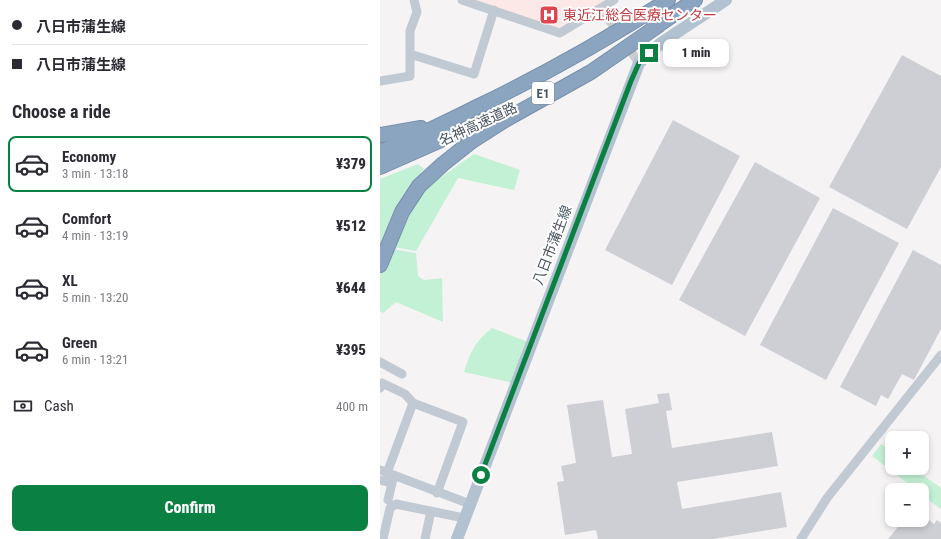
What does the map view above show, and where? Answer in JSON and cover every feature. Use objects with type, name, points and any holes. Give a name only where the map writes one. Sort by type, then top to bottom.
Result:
[{"type":"highway","name":"名神高速道路","points":[[380,152],[523,85],[580,54],[668,0]]},
{"type":"highway","name":"名神高速道路","points":[[380,166],[472,127],[531,99],[588,68],[659,25],[695,0]]},
{"type":"highway","points":[[380,265],[402,212],[419,186],[444,164],[478,137],[504,120],[591,72],[659,25]]},
{"type":"highway","points":[[380,135],[446,122]]},
{"type":"main road","name":"八日市蒲生線","points":[[457,539],[639,63],[661,43],[726,0]]},
{"type":"street","points":[[380,81],[410,76],[410,31],[417,12],[414,0]]},
{"type":"street","points":[[462,0],[560,33],[614,0]]},
{"type":"street","points":[[410,54],[474,74],[494,10]]},
{"type":"street","points":[[801,539],[827,498],[941,355]]},
{"type":"street","points":[[380,362],[402,374]]},
{"type":"street","points":[[380,388],[382,384],[405,394],[413,403],[462,422],[437,493]]},
{"type":"street","points":[[383,539],[390,508],[387,501],[388,475],[413,403]]},
{"type":"street","points":[[388,475],[470,504]]},
{"type":"street","points":[[380,480],[388,475]]},
{"type":"street","points":[[387,501],[464,518]]},
{"type":"street","points":[[425,539],[431,511]]},
{"type":"shaded area","name":"東近江総合医療センター","points":[[477,0],[606,0],[556,29]]},
{"type":"green space","points":[[474,154],[520,170],[514,190],[458,178],[416,251],[394,247],[408,213],[423,190]]},
{"type":"green space","points":[[418,164],[424,169],[405,195],[380,252],[380,179]]},
{"type":"green space","points":[[392,249],[416,253],[418,276],[424,280],[442,278],[443,322],[396,302],[383,313],[380,311],[380,274]]},
{"type":"green space","points":[[492,328],[528,342],[513,383],[464,372],[477,343]]},
{"type":"green space","points":[[881,444],[885,447],[885,466],[872,456]]},
{"type":"green space","points":[[897,475],[923,475],[941,488],[941,509],[929,500],[929,483],[907,483]]},
{"type":"building","points":[[902,55],[941,76],[941,167],[907,229],[829,187]]},
{"type":"building","points":[[673,120],[740,156],[672,285],[605,250]]},
{"type":"building","points":[[755,162],[820,198],[745,336],[679,300]]},
{"type":"building","points":[[833,208],[899,243],[826,380],[760,345]]},
{"type":"building","points":[[913,250],[941,265],[941,329],[914,380],[902,374],[888,399],[881,395],[876,406],[840,387]]},
{"type":"building","points":[[669,393],[672,410],[666,411],[672,448],[772,432],[778,466],[677,482],[682,509],[781,492],[787,527],[713,539],[598,539],[596,530],[565,535],[557,482],[564,481],[561,466],[576,463],[567,405],[603,400],[612,457],[632,454],[625,409],[659,403],[657,394]]},
{"type":"building","points":[[929,520],[934,524],[937,520],[941,523],[941,539],[888,539],[898,527],[929,527]]},
{"type":"tunnel","points":[[601,8],[639,63]]},
{"type":"place","name":"東近江総合医療センター","points":[[549,15]]},
{"type":"route","points":[[481,475],[631,81],[639,63],[649,53]]}]
